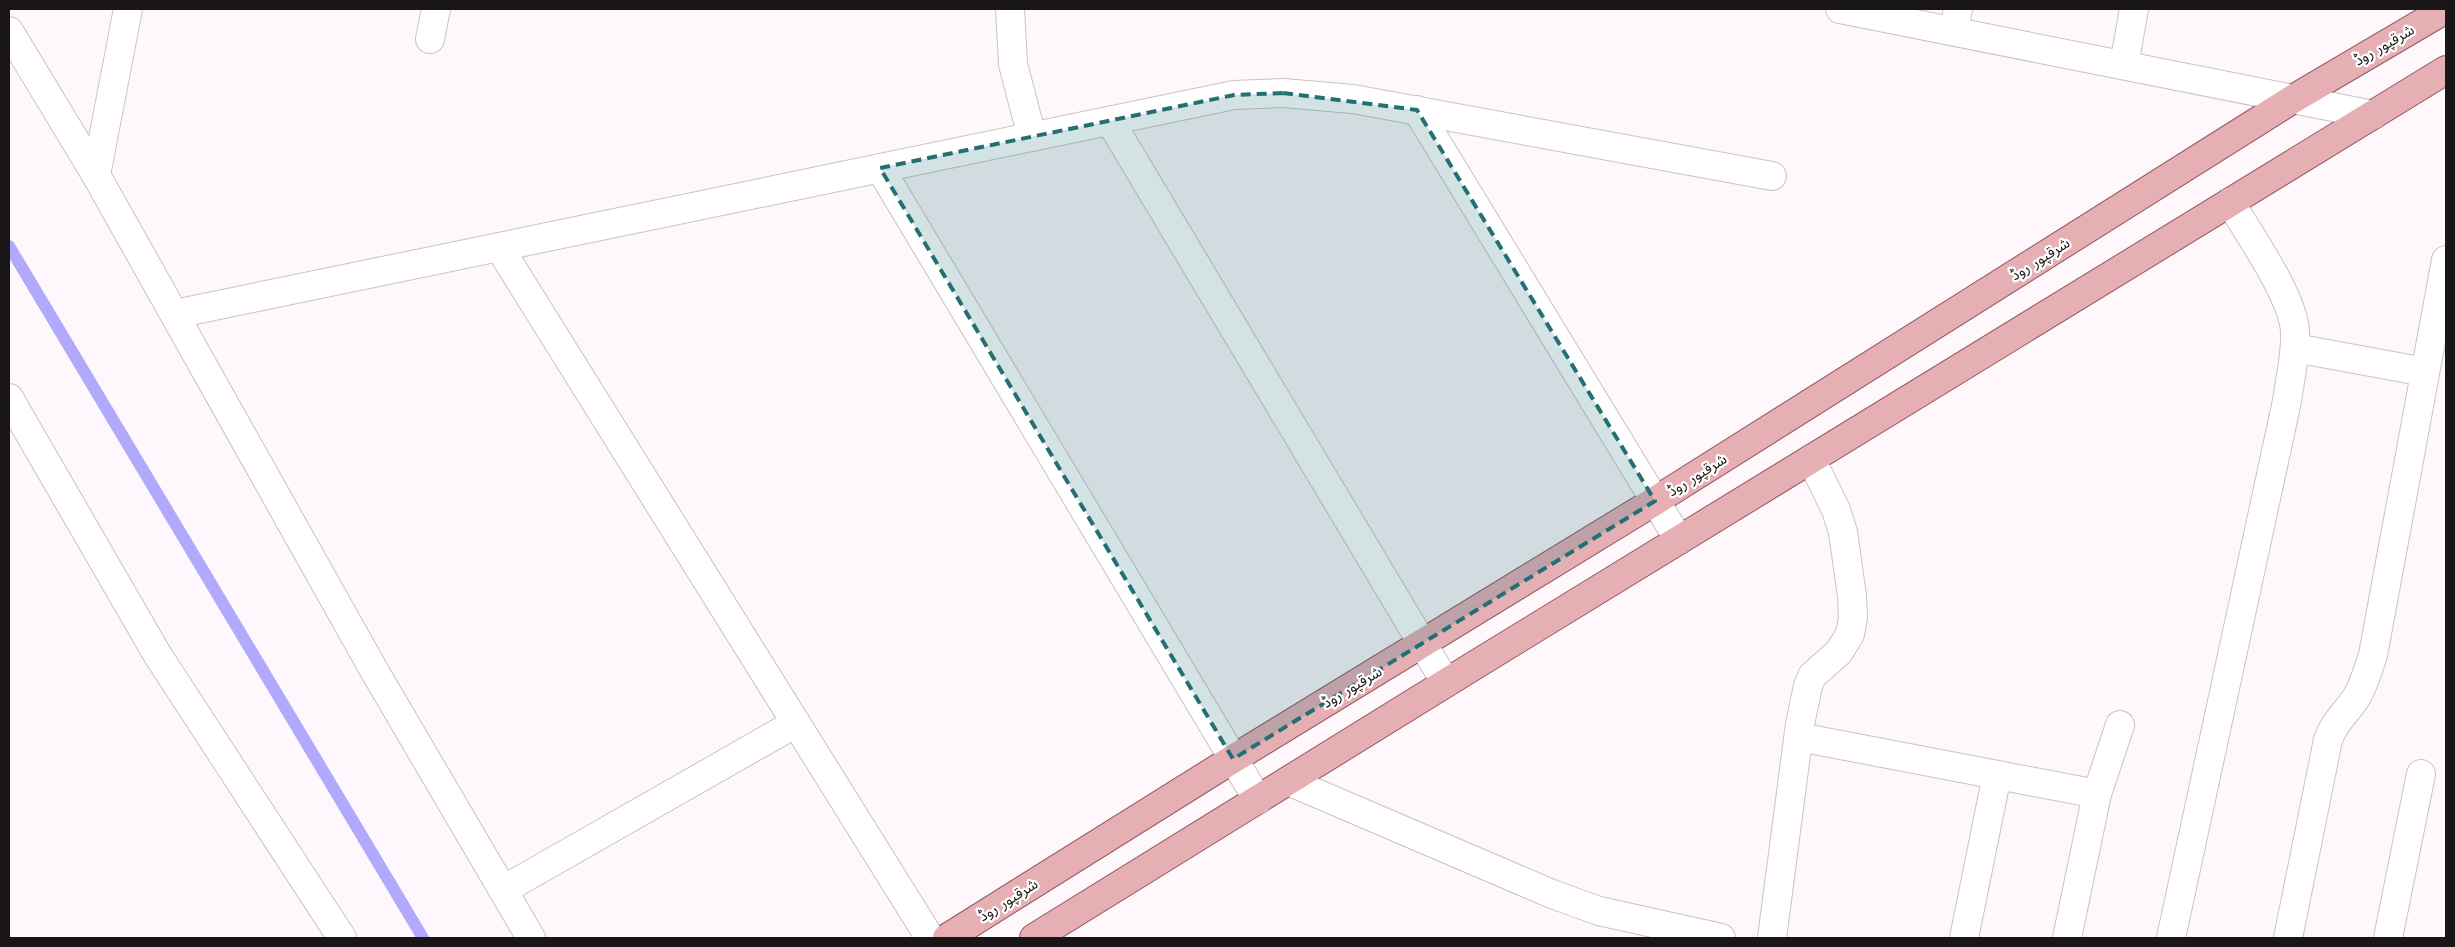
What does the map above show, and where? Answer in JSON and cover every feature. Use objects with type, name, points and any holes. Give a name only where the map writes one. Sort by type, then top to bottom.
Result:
[{"type":"main road","name":"شرقپور روڈ","points":[[947,938],[1233,759],[1656,501],[2293,99],[2446,9]]},
{"type":"main road","points":[[1034,938],[2446,70]]},
{"type":"street","points":[[96,174],[128,9]]},
{"type":"street","points":[[430,39],[436,9]]},
{"type":"street","points":[[1010,9],[1013,64],[1032,137]]},
{"type":"street","points":[[1840,9],[1956,20],[2124,65],[2373,115]]},
{"type":"street","points":[[2124,65],[2134,9]]},
{"type":"street","points":[[9,31],[96,174],[375,672],[531,938]]},
{"type":"street","points":[[175,314],[1234,95],[1283,93],[1353,99],[1772,176]]},
{"type":"street","points":[[1417,110],[1679,540]]},
{"type":"street","points":[[1110,121],[1446,683]]},
{"type":"street","points":[[880,168],[1258,800]]},
{"type":"street","points":[[2171,938],[2287,401],[2295,348],[2292,314],[2285,296],[2230,202]]},
{"type":"street","points":[[499,247],[930,938]]},
{"type":"street","points":[[2288,938],[2328,740],[2333,726],[2356,698],[2365,680],[2373,655],[2446,260]]},
{"type":"street","points":[[2295,348],[2425,372]]},
{"type":"street","points":[[9,398],[157,654],[342,938]]},
{"type":"street","points":[[1772,938],[1799,737],[1812,676],[1839,652],[1850,634],[1852,618],[1852,596],[1843,532],[1836,510],[1811,459]]},
{"type":"street","points":[[503,890],[796,724]]},
{"type":"street","points":[[2067,938],[2097,794],[2120,725]]},
{"type":"street","points":[[1799,737],[2097,794]]},
{"type":"street","points":[[2388,938],[2421,774]]},
{"type":"street","points":[[1964,938],[1997,775]]},
{"type":"street","points":[[1288,781],[1552,894],[1657,932],[1721,938]]},
{"type":"highlighted area","points":[[1283,93],[1417,110],[1655,501],[1233,759],[880,168],[1234,95]]},
{"type":"waterway","points":[[9,246],[423,938]]}]
